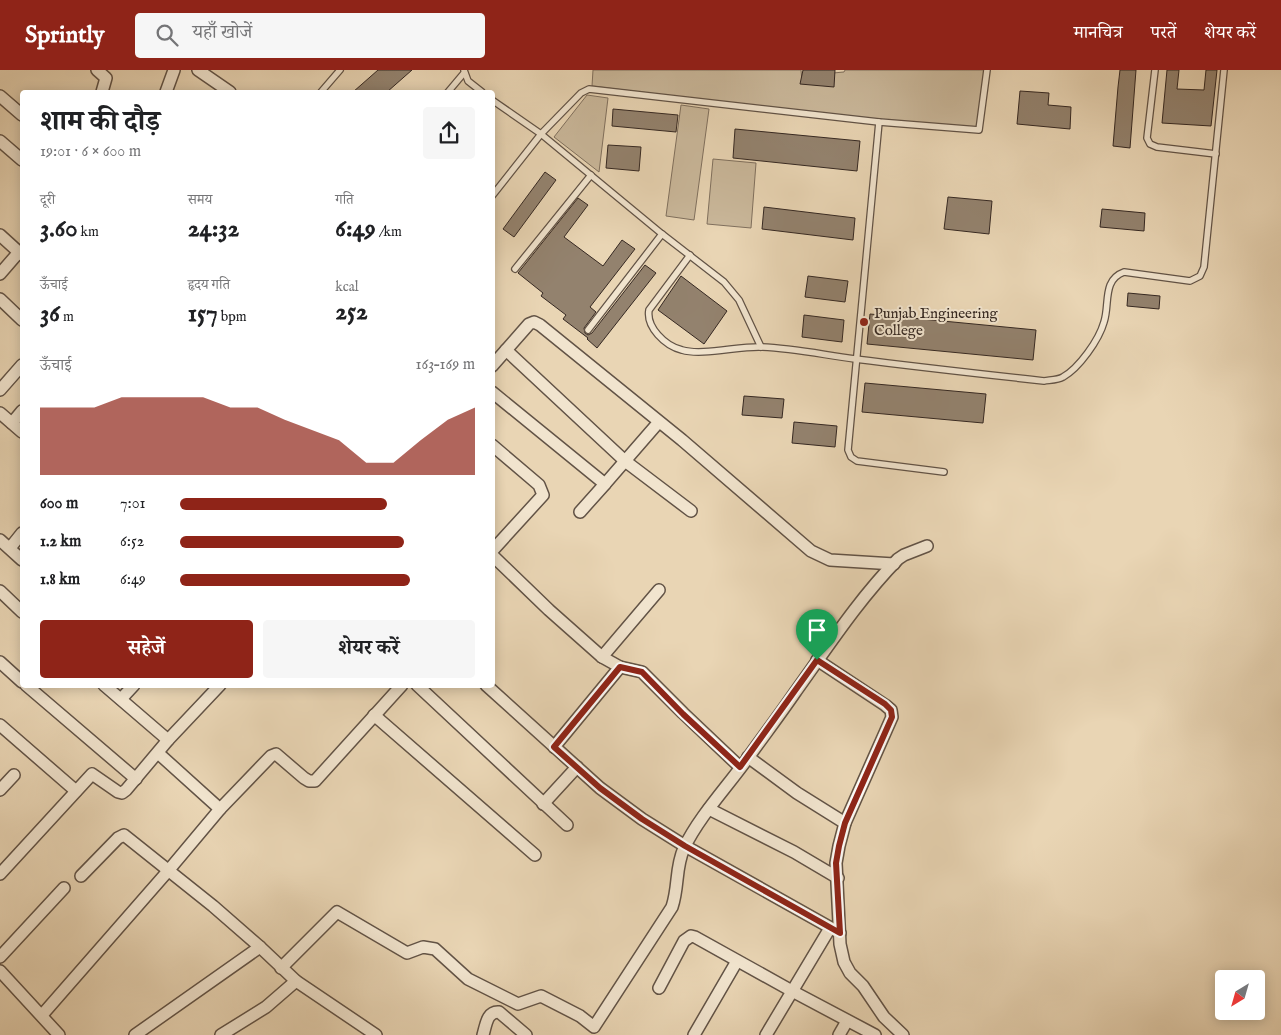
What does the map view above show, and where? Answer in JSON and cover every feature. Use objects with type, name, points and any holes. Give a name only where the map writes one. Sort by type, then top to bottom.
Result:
[{"type":"street","points":[[167,90],[174,70]]},
{"type":"street","points":[[198,70],[227,90]]},
{"type":"street","points":[[102,90],[105,73]]},
{"type":"street","points":[[0,96],[20,113]]},
{"type":"street","points":[[0,141],[20,158]]},
{"type":"street","points":[[0,235],[20,253]]},
{"type":"street","points":[[0,274],[20,255]]},
{"type":"street","points":[[0,299],[20,318]]},
{"type":"street","points":[[495,363],[529,324],[534,322],[540,325],[682,440],[798,541],[819,556],[830,560],[894,564]]},
{"type":"street","points":[[506,350],[625,461],[691,510]]},
{"type":"street","points":[[0,390],[20,367]]},
{"type":"street","points":[[495,394],[605,484]]},
{"type":"street","points":[[0,413],[20,430]]},
{"type":"street","points":[[12,423],[20,413]]},
{"type":"street","points":[[580,512],[658,422]]},
{"type":"street","points":[[495,448],[539,485],[543,495],[495,548]]},
{"type":"street","points":[[10,548],[20,536]]},
{"type":"street","points":[[0,540],[20,558]]},
{"type":"street","points":[[281,968],[337,912],[407,952],[423,947],[435,949],[468,979],[518,1004],[542,996],[580,1016],[594,1027],[672,907],[677,893],[677,871],[680,858],[685,846],[709,809],[857,605],[904,555],[927,546]]},
{"type":"street","points":[[495,558],[549,610],[602,657],[620,667],[642,672],[740,767]]},
{"type":"street","points":[[602,657],[658,590]]},
{"type":"street","points":[[0,591],[20,608]]},
{"type":"street","points":[[817,660],[885,704],[891,710],[892,717],[886,733],[845,823],[839,846],[836,863],[838,878],[835,931],[844,962],[850,973],[869,994],[884,1017],[903,1035]]},
{"type":"street","points":[[0,662],[20,680]]},
{"type":"street","points":[[554,747],[620,667]]},
{"type":"street","points":[[30,688],[136,779]]},
{"type":"street","points":[[107,688],[168,740]]},
{"type":"street","points":[[121,700],[131,688]]},
{"type":"street","points":[[0,874],[92,774],[118,792],[122,793],[126,790],[168,740],[217,688]]},
{"type":"street","points":[[42,1016],[168,872],[220,808],[271,756],[276,754],[304,778],[309,781],[315,781],[399,688]]},
{"type":"street","points":[[419,688],[567,825]]},
{"type":"street","points":[[489,688],[612,798],[685,846],[835,931]]},
{"type":"street","points":[[374,715],[535,855]]},
{"type":"street","points":[[0,725],[76,791]]},
{"type":"street","points":[[158,753],[220,808]]},
{"type":"street","points":[[748,757],[797,794],[845,823]]},
{"type":"street","points":[[544,804],[577,767]]},
{"type":"street","points":[[0,790],[14,775]]},
{"type":"street","points":[[709,809],[794,852],[838,878]]},
{"type":"street","points":[[81,876],[118,838],[124,835],[213,906],[260,947],[296,982],[376,1035]]},
{"type":"street","points":[[0,957],[64,888]]},
{"type":"street","points":[[766,1035],[792,992],[835,931]]},
{"type":"street","points":[[658,988],[684,941],[691,936],[792,992],[876,1035],[884,1017]]},
{"type":"street","points":[[135,1035],[260,947]]},
{"type":"street","points":[[694,1035],[738,961]]},
{"type":"street","points":[[0,971],[59,1035]]},
{"type":"street","points":[[221,1035],[266,1007],[296,982]]},
{"type":"street","points":[[483,1035],[489,1015],[494,1012],[500,1012],[526,1035]]},
{"type":"street","points":[[839,1035],[847,1021]]},
{"type":"lane","points":[[323,90],[340,70]]},
{"type":"lane","points":[[495,192],[541,134],[581,93],[589,89],[879,122],[979,130],[987,70]]},
{"type":"lane","points":[[1155,70],[1147,138],[1150,144],[1157,147],[1216,154]]},
{"type":"lane","points":[[690,255],[649,310],[651,327],[672,346],[681,350],[695,351],[761,347],[1044,381],[1061,379],[1073,370],[1098,339],[1104,322],[1110,283],[1116,275],[1124,272],[1190,281],[1200,276],[1204,267],[1224,70]]},
{"type":"lane","points":[[450,90],[464,71]]},
{"type":"lane","points":[[464,71],[468,81],[479,90]]},
{"type":"lane","points":[[495,102],[541,134],[662,234],[724,282],[733,291],[744,310],[761,347]]},
{"type":"lane","points":[[879,122],[848,450],[851,457],[857,461],[944,472]]},
{"type":"lane","points":[[515,269],[591,175]]},
{"type":"lane","points":[[588,330],[662,234]]},
{"type":"shaded area","points":[[593,70],[801,70],[802,82],[833,73],[844,72],[845,70],[985,70],[979,129],[878,121],[592,86]]},
{"type":"shaded area","points":[[587,95],[608,98],[599,172],[554,137]]},
{"type":"shaded area","points":[[681,105],[709,109],[694,220],[666,216]]},
{"type":"shaded area","points":[[713,159],[756,163],[751,228],[707,224]]},
{"type":"building","points":[[378,70],[412,70],[389,90],[355,90]]},
{"type":"building","points":[[803,70],[835,70],[834,87],[800,84]]},
{"type":"building","points":[[1120,70],[1136,70],[1130,148],[1113,146]]},
{"type":"building","points":[[1167,70],[1179,70],[1177,89],[1204,90],[1206,70],[1217,70],[1211,126],[1162,123]]},
{"type":"building","points":[[1020,91],[1049,93],[1048,105],[1071,107],[1070,129],[1017,124]]},
{"type":"building","points":[[613,109],[678,115],[676,132],[612,126]]},
{"type":"building","points":[[735,129],[860,141],[857,171],[733,158]]},
{"type":"building","points":[[608,145],[641,147],[639,171],[606,168]]},
{"type":"building","points":[[545,172],[556,180],[514,237],[503,229]]},
{"type":"building","points":[[948,197],[992,201],[989,234],[944,229]]},
{"type":"building","points":[[578,198],[588,205],[564,237],[603,266],[622,240],[635,249],[590,307],[596,312],[584,328],[585,333],[588,335],[592,333],[645,265],[656,273],[597,348],[588,338],[563,319],[566,315],[541,296],[543,293],[518,273]]},
{"type":"building","points":[[764,207],[855,218],[853,240],[762,229]]},
{"type":"building","points":[[1102,209],[1145,213],[1144,231],[1100,227]]},
{"type":"building","points":[[681,276],[727,311],[704,344],[658,310]]},
{"type":"building","points":[[808,276],[848,281],[845,302],[805,297]]},
{"type":"building","points":[[1128,293],[1160,296],[1159,309],[1127,306]]},
{"type":"building","points":[[870,314],[1036,330],[1033,360],[867,344]]},
{"type":"building","points":[[804,315],[844,320],[842,342],[802,337]]},
{"type":"building","points":[[865,383],[986,394],[983,423],[862,412]]},
{"type":"building","points":[[744,396],[784,399],[782,418],[742,415]]},
{"type":"building","points":[[794,422],[837,426],[835,447],[792,443]]},
{"type":"place","name":"Punjab Engineering College","points":[[864,322]]},
{"type":"route","points":[[817,660],[885,704],[891,710],[892,717],[845,823],[839,846],[836,863],[840,933],[685,846],[642,819],[612,798],[554,747],[620,667],[642,672],[683,714],[740,767],[817,660]]}]
